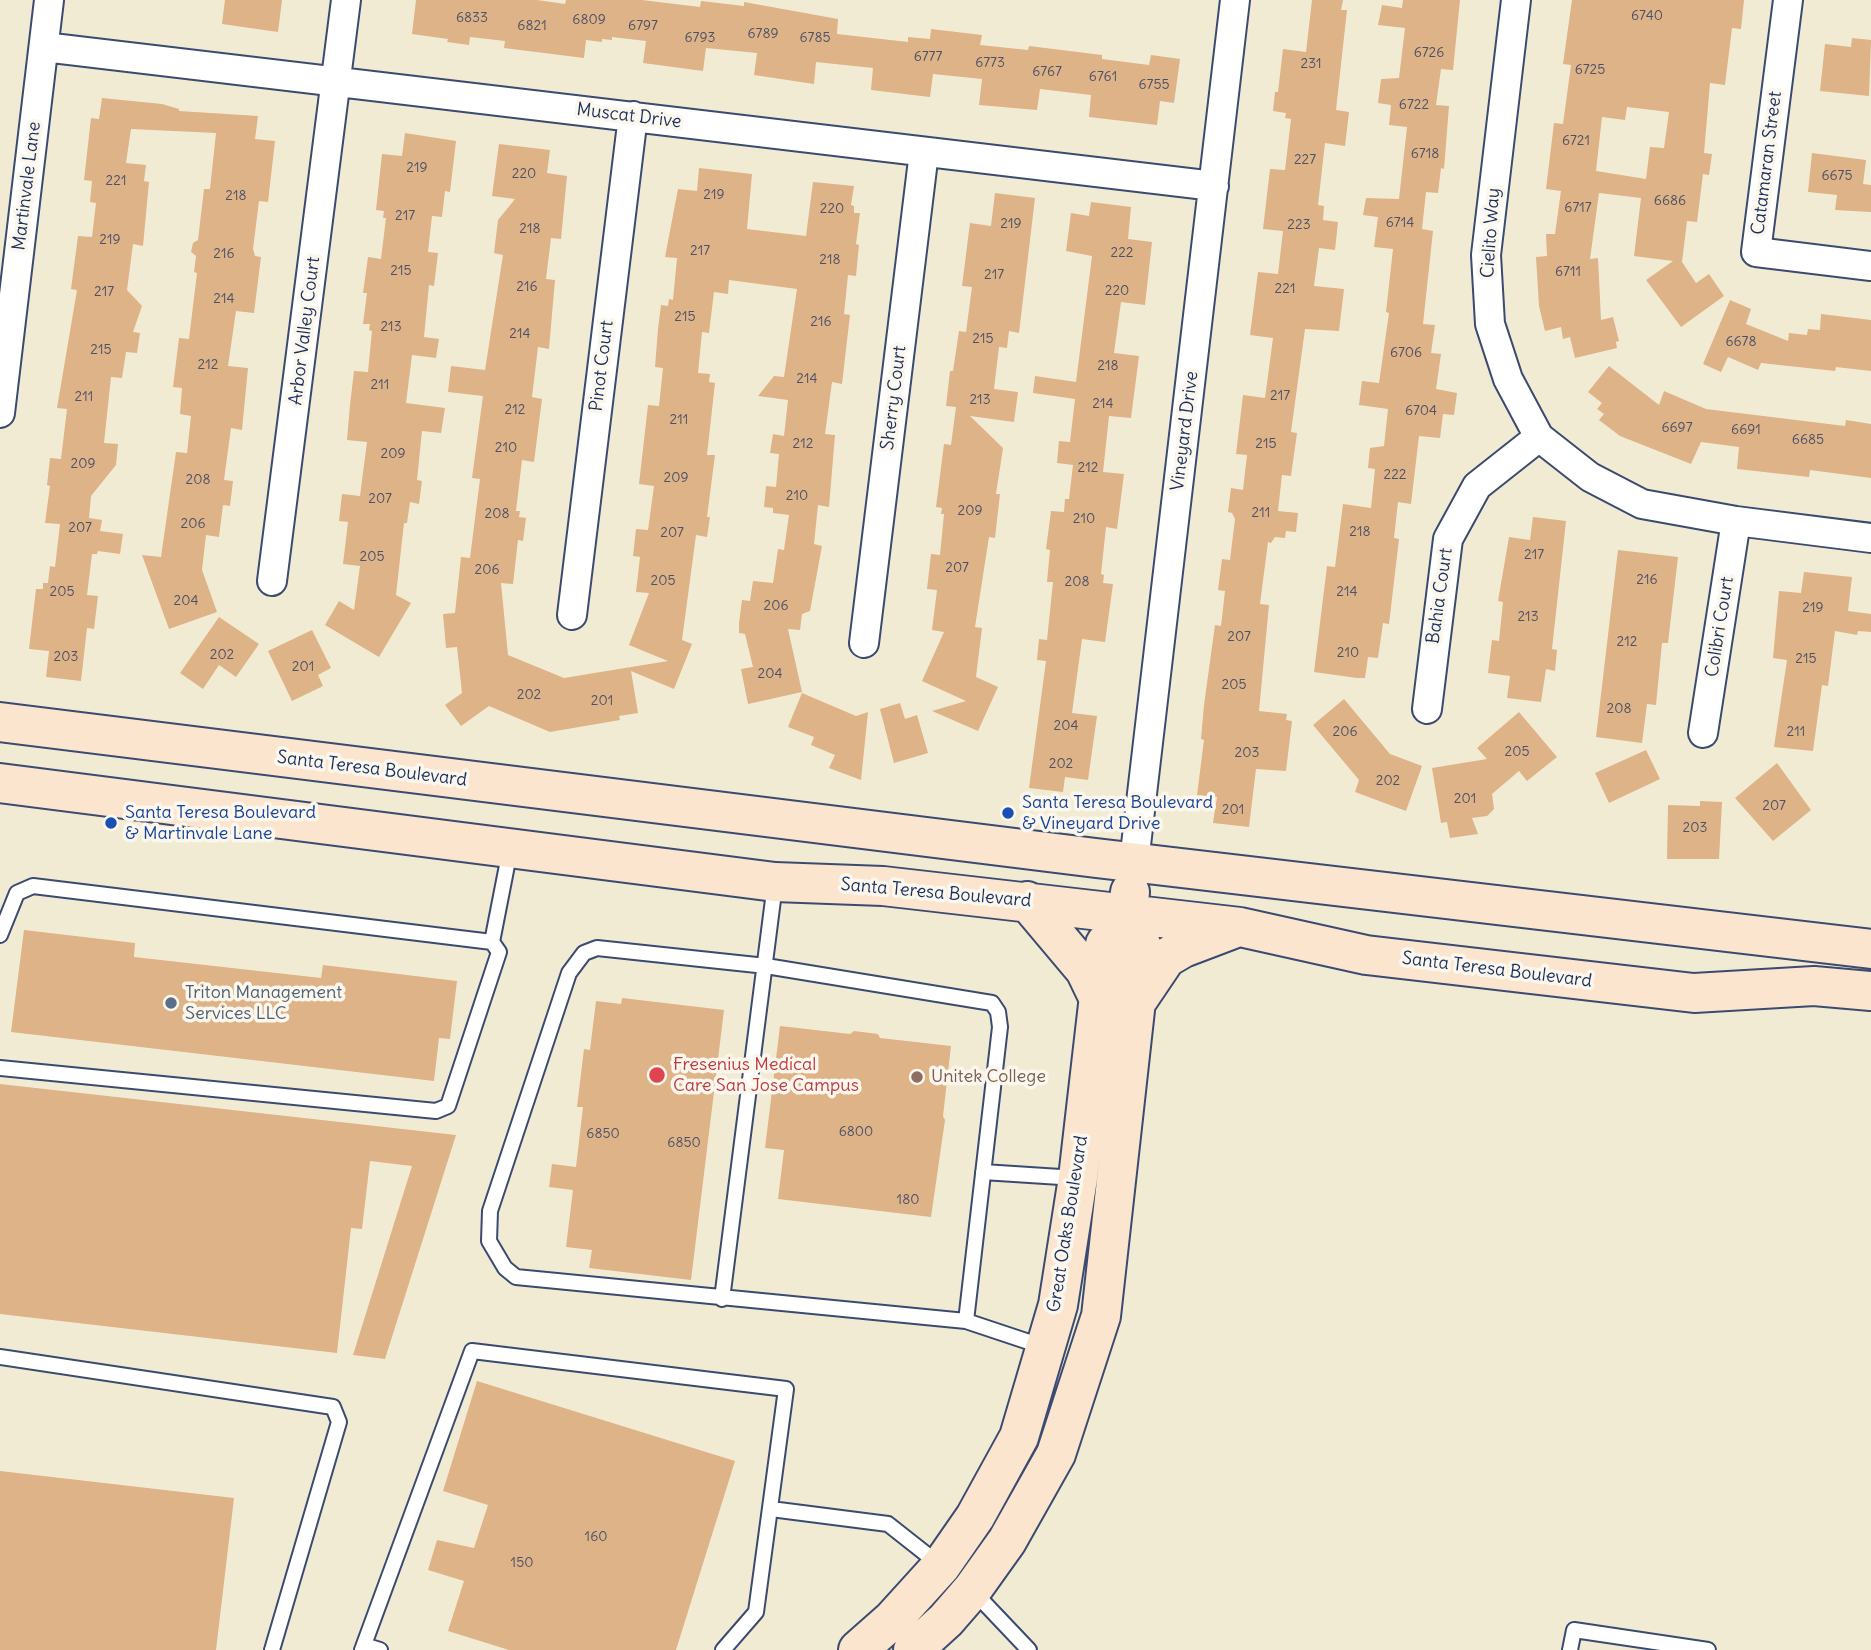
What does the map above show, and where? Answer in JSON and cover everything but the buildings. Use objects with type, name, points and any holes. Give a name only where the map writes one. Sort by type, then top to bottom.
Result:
[{"type":"main road","name":"Santa Teresa Boulevard","points":[[0,722],[1134,862],[1871,949]]},
{"type":"main road","name":"Santa Teresa Boulevard","points":[[0,783],[775,882],[883,886],[1241,927],[1366,955],[1694,993],[1814,986],[1871,991]]},
{"type":"main road","name":"Great Oaks Boulevard","points":[[859,1650],[892,1620],[1007,1541],[1056,1454],[1101,1317],[1142,947],[1128,913],[1134,862]]},
{"type":"main road","points":[[1027,901],[1085,970],[1098,997]]},
{"type":"main road","name":"Great Oaks Boulevard","points":[[913,1650],[946,1620],[975,1517],[1019,1437],[1046,1348],[1058,1305],[1078,1178],[1105,944],[1128,913]]},
{"type":"main road","points":[[1136,1003],[1166,958],[1182,948],[1241,927]]},
{"type":"street","name":"Martinvale Lane","points":[[0,413],[49,0]]},
{"type":"street","name":"Arbor Valley Court","points":[[272,581],[346,0]]},
{"type":"street","name":"Vineyard Drive","points":[[1134,862],[1235,0]]},
{"type":"street","name":"Cielito Way","points":[[1516,0],[1486,256],[1490,324],[1508,379],[1539,437],[1590,477],[1642,505],[1736,521],[1871,538]]},
{"type":"street","name":"Catamaran Street","points":[[1787,0],[1756,252],[1871,266]]},
{"type":"street","name":"Muscat Drive","points":[[44,47],[1214,186]]},
{"type":"street","name":"Pinot Court","points":[[572,615],[633,116]]},
{"type":"street","name":"Sherry Court","points":[[864,643],[924,152]]},
{"type":"street","name":"Bahia Court","points":[[1427,709],[1448,538],[1477,486],[1539,437]]},
{"type":"street","name":"Colibri Court","points":[[1703,733],[1736,521]]},
{"type":"lane","points":[[0,1068],[436,1111],[448,1107],[499,953],[492,942],[510,848]]},
{"type":"lane","points":[[722,1299],[775,882]]},
{"type":"lane","points":[[0,935],[17,893],[33,887],[492,942]]},
{"type":"lane","points":[[966,1321],[1000,1027],[998,1012],[992,1003],[766,966],[597,948],[584,953],[569,973],[490,1211],[489,1241],[505,1268],[516,1277],[966,1321],[1046,1348]]},
{"type":"lane","points":[[983,1172],[1078,1178]]},
{"type":"lane","points":[[380,1650],[363,1647],[472,1351],[786,1388],[756,1612],[723,1650]]},
{"type":"lane","points":[[0,1357],[334,1407],[339,1422],[272,1650]]},
{"type":"lane","points":[[771,1509],[888,1524],[956,1578],[1029,1650]]},
{"type":"lane","points":[[1570,1650],[1574,1630],[1708,1650]]},
{"type":"place","name":"Santa Teresa Boulevard & Vineyard Drive","points":[[1008,813]]},
{"type":"place","name":"Santa Teresa Boulevard & Martinvale Lane","points":[[111,823]]},
{"type":"place","name":"Triton Management Services LLC","points":[[171,1003]]},
{"type":"place","name":"Fresenius Medical Care San Jose Campus","points":[[657,1075]]},
{"type":"place","name":"Unitek College","points":[[917,1077]]}]
